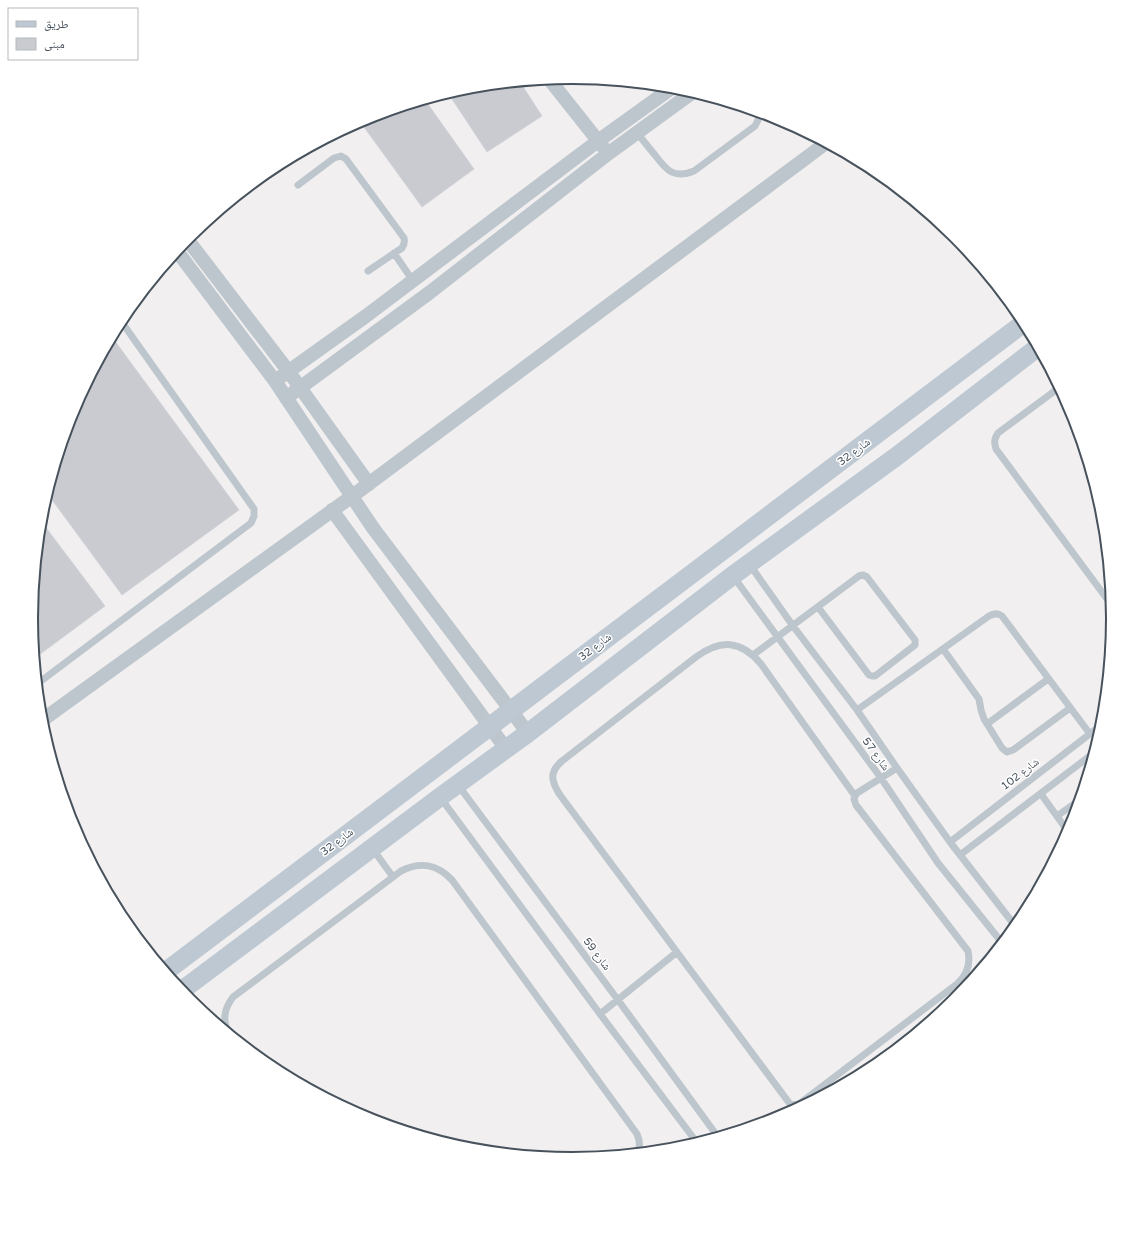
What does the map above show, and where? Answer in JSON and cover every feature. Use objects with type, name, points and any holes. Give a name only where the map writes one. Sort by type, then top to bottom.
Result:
[{"type":"main road","name":"شارع 32","points":[[169,969],[1020,326]]},
{"type":"main road","points":[[186,987],[457,784],[528,733],[732,576],[897,456],[1034,349]]},
{"type":"main road","points":[[733,543],[749,564]]},
{"type":"main road","points":[[717,555],[732,576]]},
{"type":"street","points":[[552,85],[609,154]]},
{"type":"street","points":[[275,381],[366,316],[665,92]]},
{"type":"street","points":[[286,398],[429,293],[609,154],[687,96]]},
{"type":"street","points":[[47,717],[369,484],[822,146]]},
{"type":"street","points":[[191,245],[289,372],[369,484]]},
{"type":"street","points":[[181,256],[275,381],[373,528],[528,733]]},
{"type":"street","points":[[366,316],[377,331]]},
{"type":"street","points":[[332,510],[506,748]]},
{"type":"lane","points":[[637,133],[663,166],[669,171],[678,175],[686,174],[694,171],[754,126],[758,118]]},
{"type":"lane","points":[[298,185],[334,158],[341,156],[344,158],[404,238],[404,245],[368,272]]},
{"type":"lane","points":[[394,253],[413,281]]},
{"type":"lane","points":[[42,680],[251,523],[254,516],[254,509],[125,327]]},
{"type":"lane","points":[[1056,390],[998,433],[994,443],[996,449],[1106,598]]},
{"type":"lane","name":"شارع 57","points":[[749,564],[793,626],[858,710],[897,768],[960,856],[1012,922]]},
{"type":"lane","points":[[753,654],[777,638],[818,607],[860,576],[865,575],[915,640],[915,645],[875,676],[869,675],[818,607]]},
{"type":"lane","name":"شارع 57","points":[[732,576],[881,778],[938,863],[1000,940]]},
{"type":"lane","points":[[858,710],[989,616],[997,614],[1002,616],[1090,734]]},
{"type":"lane","points":[[794,1105],[790,1104],[560,795],[553,781],[553,773],[556,766],[562,761],[705,651],[714,646],[724,644],[735,645],[745,649],[753,654],[761,664],[855,796],[854,799],[856,805],[968,951],[969,966],[963,979],[802,1101]]},
{"type":"lane","points":[[943,649],[979,699],[982,715],[1005,750],[1010,752],[1070,708]]},
{"type":"lane","points":[[987,724],[1048,679]]},
{"type":"lane","name":"شارع 102","points":[[950,842],[1095,730]]},
{"type":"lane","points":[[960,856],[1089,757]]},
{"type":"lane","points":[[855,796],[857,793],[897,768]]},
{"type":"lane","name":"شارع 59","points":[[457,784],[618,1000],[715,1134]]},
{"type":"lane","points":[[1041,794],[1064,827]]},
{"type":"lane","points":[[440,797],[694,1139]]},
{"type":"lane","points":[[1057,816],[1073,804]]},
{"type":"lane","points":[[372,848],[393,877]]},
{"type":"lane","points":[[226,1025],[224,1018],[225,1010],[233,997],[393,877],[410,867],[429,865],[438,868],[449,877],[637,1134],[640,1140],[639,1148]]},
{"type":"lane","points":[[600,1014],[677,952]]},
{"type":"building","points":[[523,87],[542,116],[487,152],[451,98],[468,94]]},
{"type":"building","points":[[428,104],[474,169],[422,207],[364,127],[401,112]]},
{"type":"building","points":[[116,342],[239,510],[122,595],[52,499],[66,447],[79,414],[93,382]]},
{"type":"building","points":[[46,528],[105,606],[39,655],[39,584]]}]
